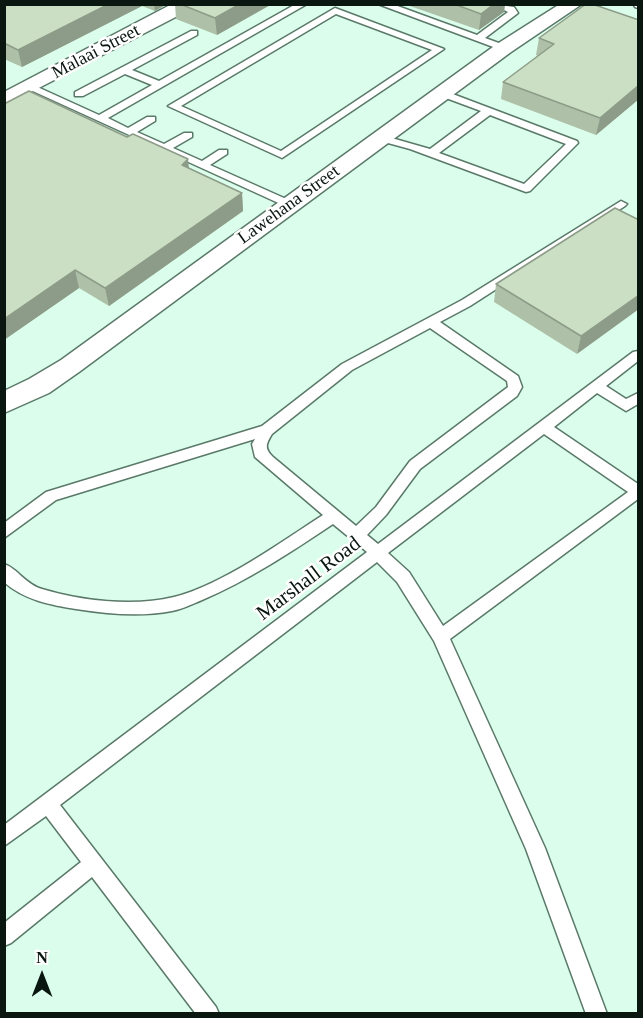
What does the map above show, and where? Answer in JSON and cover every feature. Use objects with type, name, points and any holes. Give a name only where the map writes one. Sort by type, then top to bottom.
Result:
[{"type":"street","name":"Malaai Street","points":[[4,100],[188,4]]},
{"type":"street","name":"Lawehana Street","points":[[4,403],[39,386],[70,366],[504,48],[570,5]]},
{"type":"lane","points":[[99,119],[303,4]]},
{"type":"lane","points":[[478,39],[513,13],[511,9],[496,4]]},
{"type":"lane","points":[[378,13],[415,29],[439,50],[282,155],[173,106],[335,11],[378,13],[415,29],[478,39],[504,48]]},
{"type":"lane","points":[[79,94],[194,33]]},
{"type":"lane","points":[[125,70],[160,85]]},
{"type":"lane","points":[[29,87],[289,204]]},
{"type":"lane","points":[[381,138],[526,189],[573,143],[442,93]]},
{"type":"lane","points":[[430,154],[487,112]]},
{"type":"lane","points":[[129,132],[151,119]]},
{"type":"lane","points":[[165,148],[188,135]]},
{"type":"lane","points":[[202,165],[223,152]]},
{"type":"lane","points":[[4,532],[51,496],[267,430],[347,367],[466,303],[621,204]]},
{"type":"lane","points":[[357,535],[381,512],[415,465],[512,393],[515,387],[513,379],[431,322]]},
{"type":"lane","name":"Marshall Road","points":[[4,837],[639,355]]},
{"type":"lane","points":[[597,387],[626,406],[639,398]]},
{"type":"lane","points":[[441,637],[639,491],[544,427]]},
{"type":"lane","points":[[267,430],[259,444],[260,453],[403,577],[441,637],[535,848],[597,1014]]},
{"type":"lane","points":[[4,570],[9,578],[29,592],[58,599],[89,605],[174,604],[219,586],[268,559],[333,516]]},
{"type":"lane","points":[[48,804],[209,1014]]},
{"type":"lane","points":[[4,936],[94,864]]},
{"type":"building","points":[[4,4],[109,4],[18,50],[4,43]]},
{"type":"building","points":[[180,4],[240,4],[215,18]]},
{"type":"building","points":[[454,4],[494,4],[481,14]]},
{"type":"building","points":[[586,4],[639,20],[639,85],[600,118],[503,82],[554,44],[539,38]]},
{"type":"building","points":[[29,91],[127,137],[133,134],[188,159],[182,165],[242,193],[105,288],[75,270],[4,319],[4,104]]},
{"type":"building","points":[[615,208],[639,220],[639,295],[581,336],[496,284]]}]
